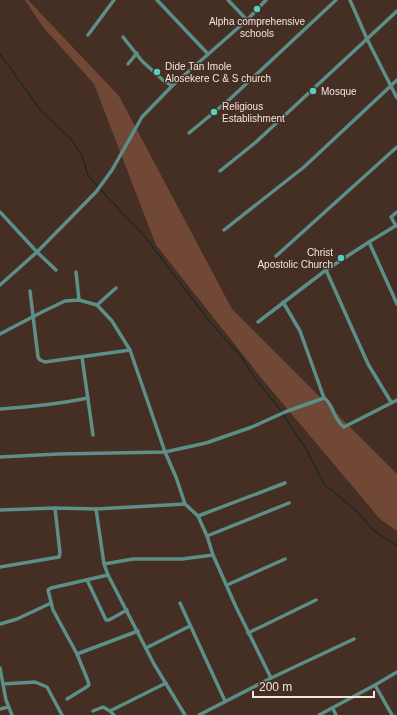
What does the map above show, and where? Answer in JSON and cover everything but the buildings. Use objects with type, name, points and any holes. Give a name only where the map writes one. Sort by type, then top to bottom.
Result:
[{"type":"street","points":[[88,35],[114,0]]},
{"type":"street","points":[[157,0],[208,54]]},
{"type":"street","points":[[228,0],[247,20]]},
{"type":"street","points":[[0,285],[37,252],[96,192],[112,170],[142,117],[172,86],[247,20],[266,0]]},
{"type":"street","points":[[189,133],[230,99],[336,0]]},
{"type":"street","points":[[350,0],[367,39],[397,98]]},
{"type":"street","points":[[220,171],[256,142],[397,11]]},
{"type":"street","points":[[123,37],[142,61],[165,82],[172,86]]},
{"type":"street","points":[[128,64],[137,53]]},
{"type":"street","points":[[224,230],[304,167],[397,80]]},
{"type":"street","points":[[276,256],[397,147]]},
{"type":"street","points":[[0,212],[56,270]]},
{"type":"street","points":[[258,322],[326,270],[396,225],[391,217],[397,212]]},
{"type":"street","points":[[369,242],[397,304]]},
{"type":"street","points":[[326,270],[368,364],[391,402]]},
{"type":"street","points":[[76,272],[79,300]]},
{"type":"street","points":[[97,305],[116,288]]},
{"type":"street","points":[[30,291],[32,317],[38,357],[40,360],[45,362],[130,350]]},
{"type":"street","points":[[0,334],[65,302],[79,300],[97,305],[112,322],[130,350],[164,452],[176,477],[185,504],[198,516],[207,536],[213,555],[248,633],[271,678]]},
{"type":"street","points":[[283,302],[300,331],[324,398],[328,402],[339,422],[344,427],[397,400]]},
{"type":"street","points":[[82,357],[92,435]]},
{"type":"street","points":[[0,409],[24,408],[88,398]]},
{"type":"street","points":[[0,457],[58,454],[164,452],[206,443],[252,427],[285,412],[324,398]]},
{"type":"street","points":[[198,516],[285,483]]},
{"type":"street","points":[[207,536],[289,503]]},
{"type":"street","points":[[0,510],[55,508],[96,509],[185,504]]},
{"type":"street","points":[[0,567],[59,557],[60,553],[55,508]]},
{"type":"street","points":[[96,509],[104,564],[108,575],[146,648],[185,715]]},
{"type":"street","points":[[104,564],[133,559],[182,559],[213,555]]},
{"type":"street","points":[[227,585],[285,559]]},
{"type":"street","points":[[67,699],[89,685],[77,654],[59,622],[48,592],[49,589],[108,575]]},
{"type":"street","points":[[87,580],[106,620],[109,620],[127,610]]},
{"type":"street","points":[[248,633],[316,600]]},
{"type":"street","points":[[180,602],[225,701]]},
{"type":"street","points":[[0,624],[17,619],[51,603]]},
{"type":"street","points":[[146,648],[190,626]]},
{"type":"street","points":[[77,654],[138,631]]},
{"type":"street","points":[[200,715],[271,678],[354,639]]},
{"type":"street","points":[[0,668],[8,707],[12,715]]},
{"type":"street","points":[[319,715],[333,709],[397,672]]},
{"type":"street","points":[[3,684],[35,682],[47,686],[62,715]]},
{"type":"street","points":[[110,710],[166,683]]},
{"type":"street","points":[[375,685],[392,715]]},
{"type":"street","points":[[0,709],[8,707]]},
{"type":"street","points":[[93,711],[103,707],[110,710],[114,715]]},
{"type":"street","points":[[333,709],[336,715]]},
{"type":"shaded area","points":[[25,0],[28,0],[119,96],[232,309],[397,474],[397,531],[380,519],[263,380],[156,245],[94,84],[43,27]]},
{"type":"waterway","points":[[0,54],[42,112],[71,139],[82,156],[88,175],[98,187]]},
{"type":"waterway","points":[[100,189],[145,237],[210,322],[240,355],[255,378],[281,411]]},
{"type":"waterway","points":[[283,414],[306,449],[324,484],[359,513],[372,529],[397,546]]},
{"type":"place","name":"Alpha comprehensive schools","points":[[257,9]]},
{"type":"place","name":"Dide Tan Imole Alosekere C & S church","points":[[157,72]]},
{"type":"place","name":"Mosque","points":[[313,91]]},
{"type":"place","name":"Religious Establishment","points":[[214,112]]},
{"type":"place","name":"Christ Apostolic Church","points":[[341,258]]}]
